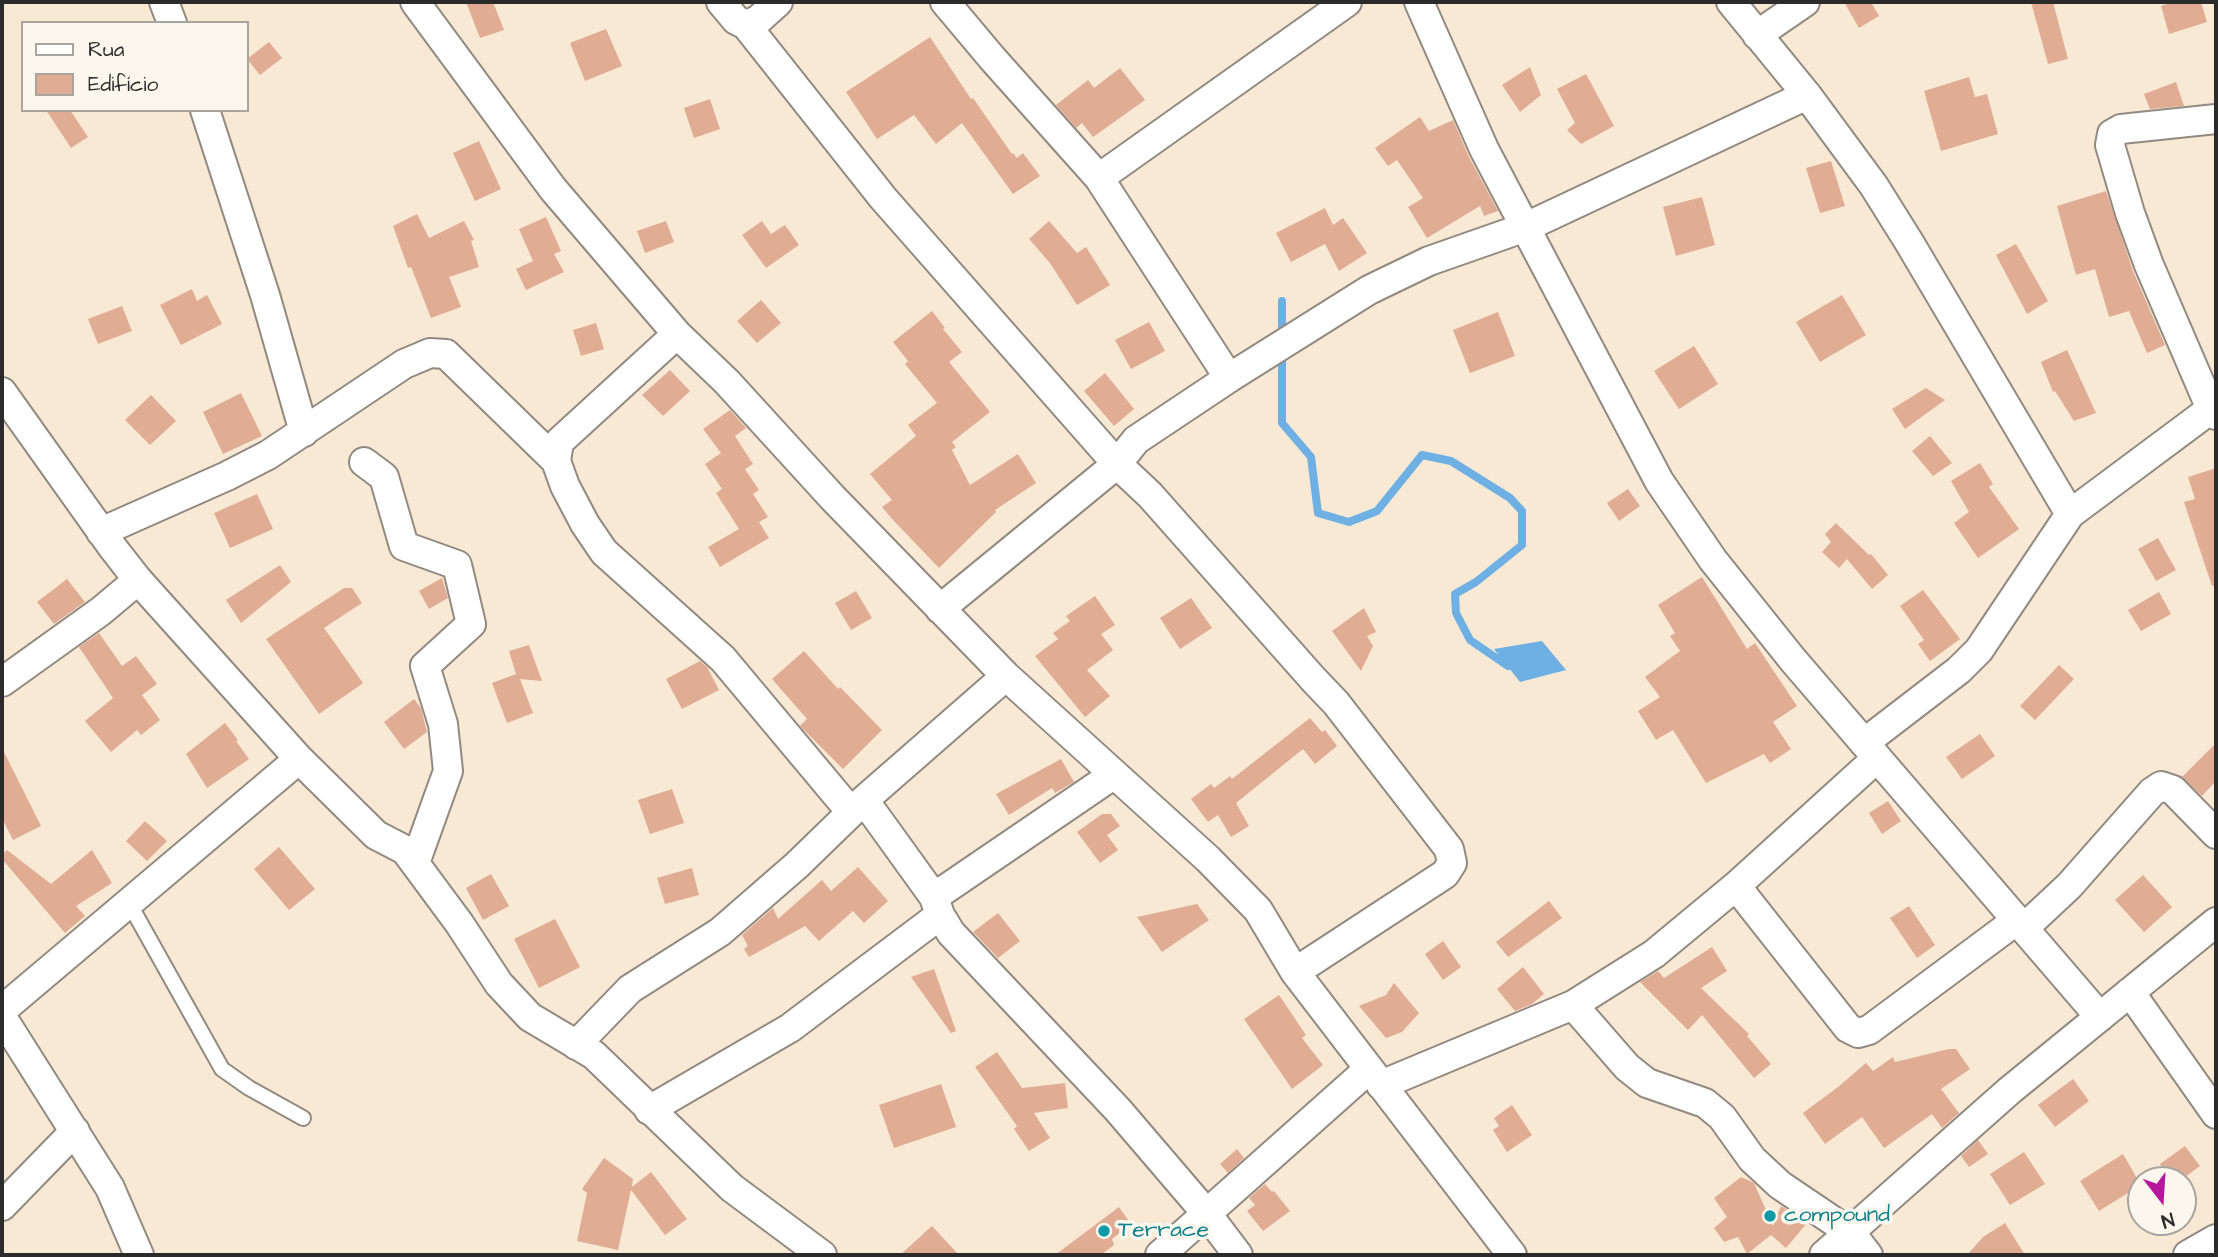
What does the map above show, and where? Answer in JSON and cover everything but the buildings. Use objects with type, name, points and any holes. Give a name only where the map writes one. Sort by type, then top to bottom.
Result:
[{"type":"street","points":[[164,2],[171,21]]},
{"type":"street","points":[[415,2],[553,189],[677,334],[727,382],[832,497],[1006,676],[1241,891],[1258,910],[1296,972],[1512,1255]]},
{"type":"street","points":[[721,2],[736,20],[746,25],[883,198],[1116,464],[1150,495],[1336,703],[1449,849],[1452,863],[1445,874],[1296,972]]},
{"type":"street","points":[[746,25],[758,20],[778,2]]},
{"type":"street","points":[[945,2],[1099,178],[1229,378]]},
{"type":"street","points":[[1099,178],[1347,2]]},
{"type":"street","points":[[1419,2],[1484,149],[1659,481],[1713,560],[1793,660],[2100,1017]]},
{"type":"street","points":[[1731,2],[1807,94],[1874,186],[2070,514]]},
{"type":"street","points":[[1757,34],[1805,2]]},
{"type":"street","points":[[940,609],[1116,464],[1136,440],[1369,290],[1429,261],[1526,227],[1807,94]]},
{"type":"street","points":[[206,112],[265,295],[304,432]]},
{"type":"street","points":[[1160,1255],[1375,1077],[1573,1005],[1654,954],[1736,886],[1871,750],[1979,650],[2070,514],[2213,412],[2149,265],[2110,145],[2112,134],[2121,129],[2216,119]]},
{"type":"street","points":[[556,461],[559,442],[677,334]]},
{"type":"street","points":[[101,532],[227,477],[268,455],[404,364],[430,353],[446,354],[556,461],[565,486],[585,524],[604,552],[723,659],[858,806],[937,906],[951,933],[1118,1110],[1207,1214],[1238,1255]]},
{"type":"street","points":[[2,392],[138,580],[299,759],[376,835],[405,850],[459,923],[499,985],[530,1017],[594,1055],[732,1188],[819,1254]]},
{"type":"street","points":[[364,462],[384,477],[404,546],[457,565],[471,624],[425,666],[443,724],[448,771],[415,863]]},
{"type":"street","points":[[2,682],[101,611],[138,580]]},
{"type":"street","points":[[576,1045],[630,989],[720,932],[1006,676]]},
{"type":"street","points":[[2,1010],[299,759]]},
{"type":"street","points":[[649,1110],[790,1028],[937,906],[1113,775]]},
{"type":"street","points":[[1736,886],[1848,1028],[1858,1032],[1868,1030],[2021,924],[2069,886],[2152,792],[2161,786],[2173,790],[2216,834]]},
{"type":"street","points":[[1824,1255],[1859,1244],[2009,1091],[2216,922]]},
{"type":"street","points":[[2130,992],[2216,1114]]},
{"type":"street","points":[[1573,1005],[1627,1067],[1647,1083],[1704,1103],[1722,1117],[1752,1159],[1780,1185],[1859,1244]]},
{"type":"street","points":[[2,1017],[110,1188],[139,1255]]},
{"type":"street","points":[[2,1206],[75,1130]]},
{"type":"street","points":[[2188,1255],[2216,1239]]},
{"type":"lane","points":[[129,903],[222,1069],[249,1088],[303,1118]]},
{"type":"water","points":[[1542,641],[1566,670],[1520,682],[1494,649]]},
{"type":"waterway","points":[[1282,301],[1282,336]]},
{"type":"waterway","points":[[1282,353],[1282,423],[1311,457],[1318,513],[1349,522],[1377,511],[1422,455],[1451,461],[1510,498],[1522,511],[1522,545],[1476,582],[1455,594],[1456,613],[1470,640],[1508,666]]},
{"type":"place","name":"compound","points":[[1770,1216]]},
{"type":"place","name":"Terrace","points":[[1104,1231]]}]
